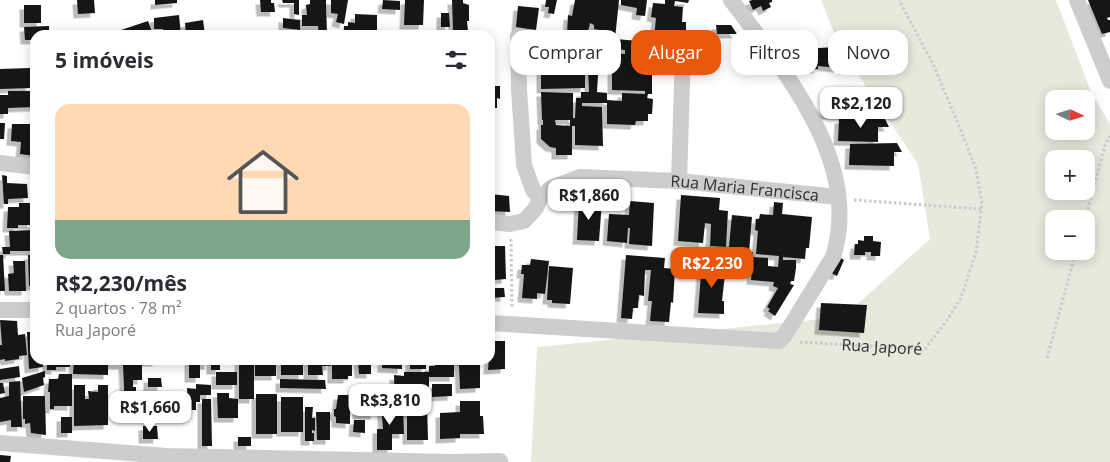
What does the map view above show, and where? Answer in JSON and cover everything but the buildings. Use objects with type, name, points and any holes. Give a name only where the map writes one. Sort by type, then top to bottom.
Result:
[{"type":"street","points":[[495,323],[779,341],[785,335],[833,257],[838,243],[840,226],[838,197],[832,163],[824,140],[802,101],[774,58],[731,0]]},
{"type":"street","points":[[1077,0],[1110,81]]},
{"type":"street","points":[[519,75],[524,165],[533,190],[540,198]]},
{"type":"street","points":[[679,181],[682,75]]},
{"type":"street","points":[[0,163],[30,166]]},
{"type":"street","name":"Rua Maria Francisca","points":[[510,224],[524,221],[536,208],[540,198],[551,188],[580,177],[679,181],[838,197]]},
{"type":"street","points":[[495,222],[510,224]]},
{"type":"street","points":[[0,310],[30,310]]},
{"type":"street","points":[[0,443],[167,456],[452,462],[500,461]]},
{"type":"path","name":"Rua Japoré","points":[[779,341],[924,349],[945,323],[961,298],[976,252],[981,208],[980,189],[973,160],[934,66],[899,0]]},
{"type":"path","points":[[1087,210],[1105,145],[1110,136]]},
{"type":"path","points":[[838,197],[852,200],[981,208]]},
{"type":"path","points":[[510,224],[512,324]]},
{"type":"path","points":[[1047,358],[1074,260]]},
{"type":"shaded area","points":[[821,0],[1056,0],[1090,90],[1045,90],[1045,140],[1095,140],[1095,99],[1110,124],[1110,462],[531,462],[537,347],[843,317],[930,239],[918,164],[858,75],[908,75],[908,30],[833,30]]}]
